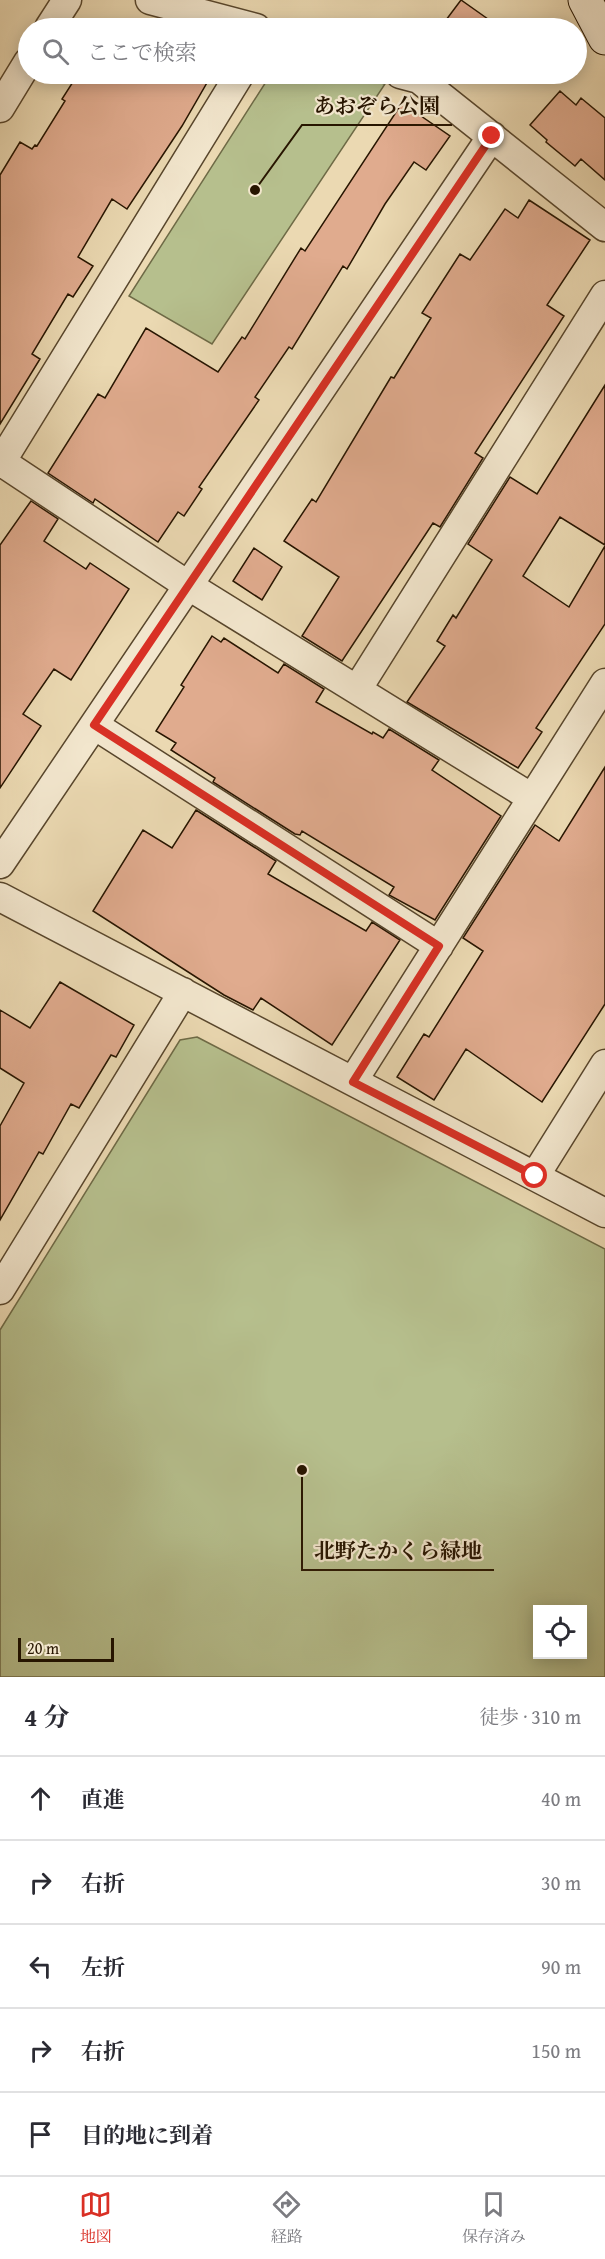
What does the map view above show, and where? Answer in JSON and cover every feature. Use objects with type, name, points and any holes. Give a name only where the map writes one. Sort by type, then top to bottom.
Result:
[{"type":"street","points":[[55,18],[67,0]]},
{"type":"street","points":[[150,0],[218,18]]},
{"type":"street","points":[[585,0],[605,38]]},
{"type":"street","points":[[0,108],[18,78]]},
{"type":"street","points":[[234,84],[0,462],[189,586],[358,688],[532,798]]},
{"type":"street","points":[[425,84],[605,227]]},
{"type":"street","points":[[0,864],[492,136]]},
{"type":"street","points":[[358,688],[605,294]]},
{"type":"street","points":[[353,1082],[605,683]]},
{"type":"street","points":[[94,725],[439,946]]},
{"type":"street","points":[[0,897],[605,1213]]},
{"type":"street","points":[[0,1290],[183,992]]},
{"type":"street","points":[[535,1176],[605,1064]]},
{"type":"green space","points":[[265,84],[385,84],[212,344],[129,296]]},
{"type":"green space","points":[[197,1037],[605,1249],[605,1677],[0,1677],[0,1330],[180,1040]]},
{"type":"building","points":[[461,0],[486,18],[448,18]]},
{"type":"building","points":[[72,84],[206,84],[182,126],[127,209],[112,199],[78,257],[93,266],[73,297],[68,294],[32,354],[40,359],[0,424],[0,175],[20,142],[32,149],[35,145],[37,146],[65,101],[62,99]]},
{"type":"building","points":[[560,91],[576,105],[581,98],[605,118],[605,180],[581,159],[575,166],[530,125]]},
{"type":"building","points":[[402,103],[450,136],[426,170],[414,162],[385,204],[347,269],[343,266],[292,349],[289,347],[255,397],[259,400],[199,487],[202,489],[184,516],[178,512],[158,542],[95,499],[93,503],[48,473],[98,394],[105,398],[146,328],[218,372],[242,337],[245,339],[301,248],[305,251]]},
{"type":"building","points":[[529,200],[590,240],[547,305],[564,316],[475,453],[483,458],[440,527],[433,523],[342,661],[302,636],[339,577],[284,541],[312,499],[316,502],[391,377],[394,378],[431,318],[422,313],[460,254],[470,260],[505,209],[518,218]]},
{"type":"building","points":[[605,385],[605,545],[560,517],[523,576],[569,607],[605,546],[605,624],[536,728],[542,732],[518,768],[407,702],[445,646],[437,641],[453,615],[456,618],[492,560],[468,544],[510,477],[537,494]]},
{"type":"building","points":[[31,501],[58,519],[44,541],[86,569],[90,563],[129,589],[71,680],[54,669],[23,714],[41,726],[0,788],[0,545]]},
{"type":"building","points":[[254,548],[282,567],[262,600],[233,581]]},
{"type":"building","points":[[212,636],[221,642],[224,638],[278,673],[284,664],[324,689],[316,702],[372,734],[373,732],[383,738],[389,729],[439,760],[432,770],[501,816],[435,920],[389,895],[394,887],[302,831],[300,835],[295,834],[213,782],[215,778],[171,750],[176,743],[156,731],[184,687],[181,685]]},
{"type":"building","points":[[605,767],[605,1004],[542,1102],[466,1049],[434,1100],[397,1077],[424,1034],[429,1037],[483,951],[463,938],[535,825],[559,841]]},
{"type":"building","points":[[196,810],[276,861],[268,874],[366,931],[372,922],[400,940],[332,1045],[261,998],[253,1010],[224,995],[93,911],[143,830],[172,848]]},
{"type":"building","points":[[60,982],[134,1025],[116,1057],[111,1055],[79,1108],[71,1104],[43,1154],[39,1152],[0,1220],[0,1126],[24,1083],[0,1068],[0,1010],[30,1028]]},
{"type":"place","name":"あおぞら公園","points":[[255,190]]},
{"type":"place","name":"北野たかくら緑地","points":[[302,1470]]},
{"type":"route","points":[[492,136],[94,725],[439,946],[353,1082],[535,1176]]}]
